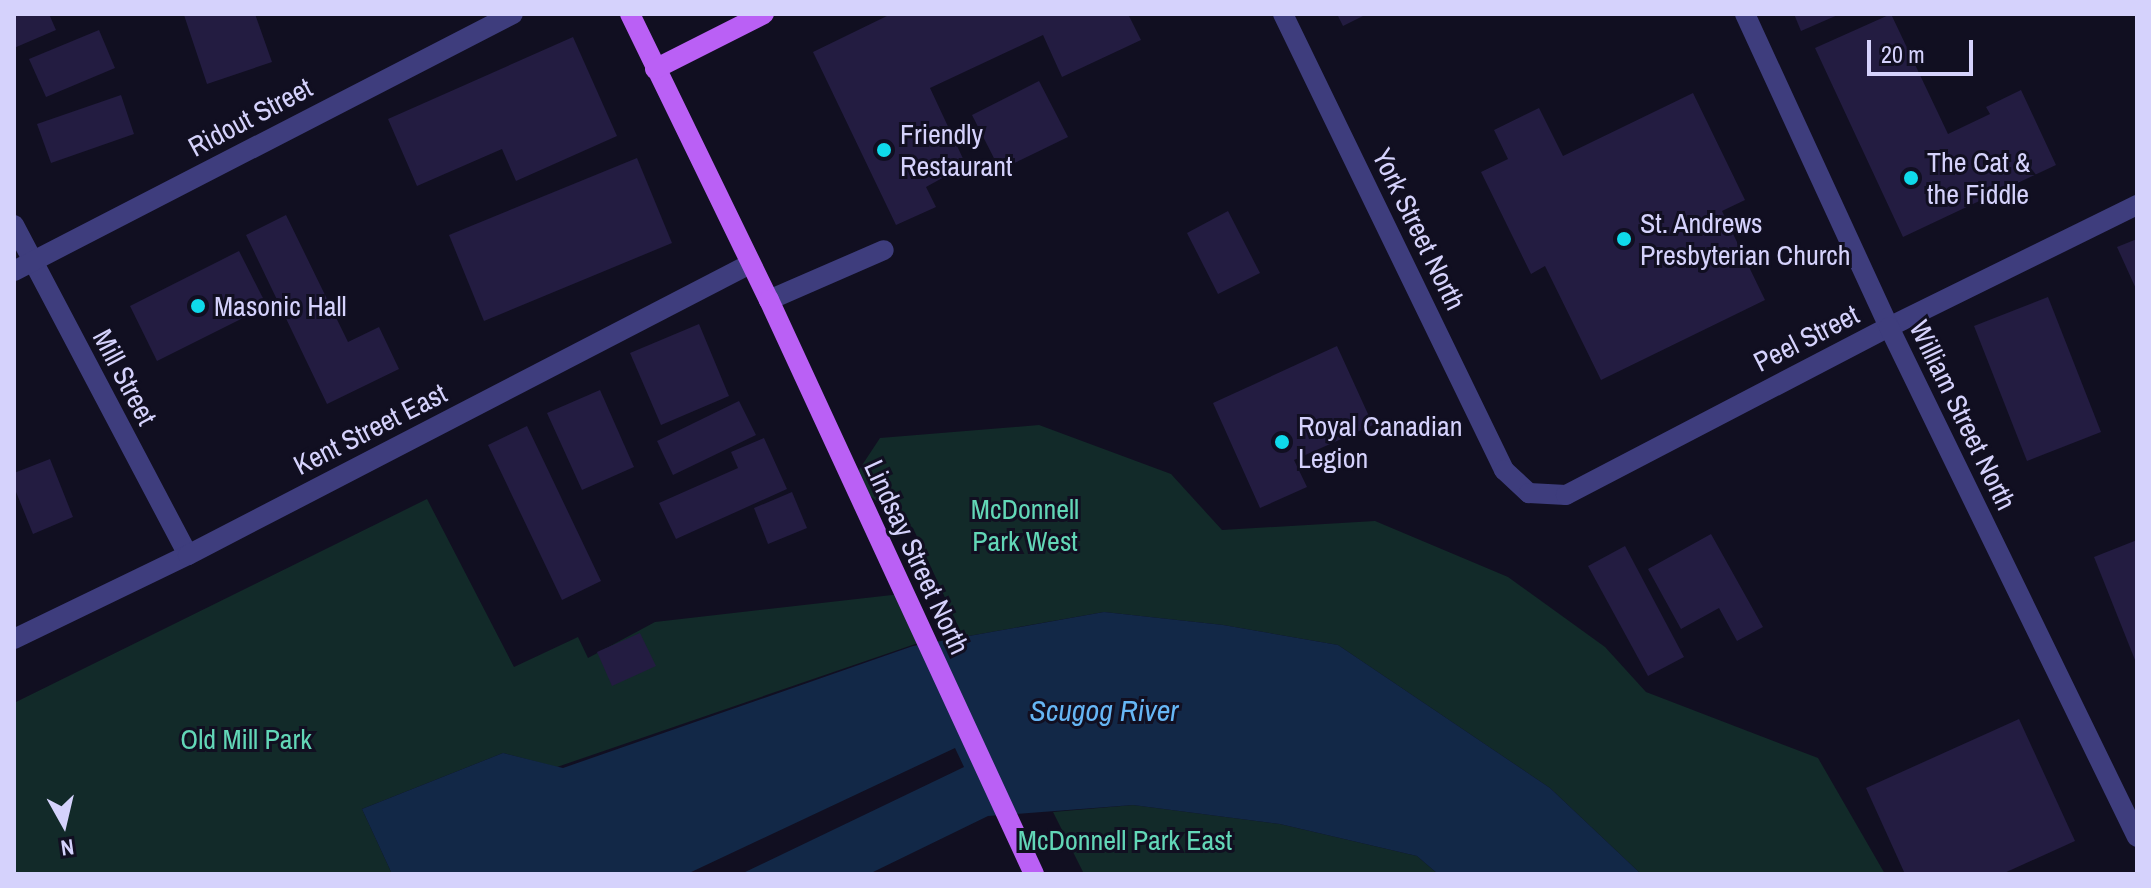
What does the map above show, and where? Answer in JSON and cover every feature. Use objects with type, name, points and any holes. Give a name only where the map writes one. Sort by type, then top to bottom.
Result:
[{"type":"main road","name":"Lindsay Street North","points":[[630,14],[769,300],[1034,874]]},
{"type":"main road","points":[[655,69],[764,14]]},
{"type":"street","name":"Ridout Street","points":[[23,267],[513,14]]},
{"type":"street","name":"York Street North","points":[[1283,14],[1504,470]]},
{"type":"street","name":"William Street North","points":[[1745,14],[1889,327],[2137,837]]},
{"type":"street","name":"Peel Street","points":[[1504,470],[1529,493],[1566,495],[1889,327],[2137,205]]},
{"type":"street","name":"Mill Street","points":[[14,225],[23,267],[188,555]]},
{"type":"street","points":[[769,300],[884,250]]},
{"type":"street","name":"Kent Street East","points":[[14,639],[188,555],[750,264]]},
{"type":"green space","name":"McDonnell Park West","points":[[1039,425],[1171,474],[1222,530],[1375,521],[1508,577],[1605,647],[1646,692],[1818,758],[1885,874],[1641,874],[1550,788],[1338,645],[1223,625],[1104,612],[963,637],[913,528],[851,482],[880,438]]},
{"type":"green space","name":"Old Mill Park","points":[[427,499],[514,667],[578,637],[588,658],[655,622],[901,594],[924,641],[557,767],[503,753],[362,809],[392,874],[14,874],[14,703]]},
{"type":"green space","name":"McDonnell Park East","points":[[1133,805],[1280,824],[1417,856],[1438,874],[1084,874],[1053,812]]},
{"type":"water","name":"Scugog River","points":[[1104,612],[1223,625],[1338,645],[1550,788],[1641,874],[1438,874],[1417,856],[1280,824],[1133,805],[988,816],[869,874],[741,874],[964,767],[955,748],[687,874],[392,874],[362,809],[503,753],[563,768],[913,646]]},
{"type":"building","points":[[14,14],[49,14],[56,30],[14,48]]},
{"type":"building","points":[[255,14],[272,62],[207,84],[184,15]]},
{"type":"building","points":[[891,14],[1128,14],[1141,40],[1062,77],[1043,35],[930,88],[966,165],[926,187],[936,207],[896,225],[813,52]]},
{"type":"building","points":[[1337,14],[1367,14],[1343,26]]},
{"type":"building","points":[[1794,14],[1840,14],[1801,31]]},
{"type":"building","points":[[1891,14],[1948,134],[1990,114],[1986,107],[2021,90],[2056,165],[1903,237],[1815,48]]},
{"type":"building","points":[[99,30],[115,68],[46,97],[29,59]]},
{"type":"building","points":[[573,37],[617,136],[516,181],[502,149],[417,186],[388,119]]},
{"type":"building","points":[[1039,81],[1068,137],[1000,170],[972,115]]},
{"type":"building","name":"St. Andrews Presbyterian Church","points":[[1693,93],[1745,200],[1722,211],[1765,300],[1601,380],[1545,266],[1531,274],[1481,172],[1508,159],[1494,130],[1539,108],[1563,156]]},
{"type":"building","points":[[121,95],[134,134],[51,163],[37,124]]},
{"type":"building","points":[[637,158],[672,243],[484,321],[449,235]]},
{"type":"building","points":[[1228,211],[1260,273],[1218,294],[1187,233]]},
{"type":"building","points":[[286,215],[348,342],[379,327],[399,369],[327,404],[246,235]]},
{"type":"building","points":[[2137,239],[2137,291],[2117,247]]},
{"type":"building","name":"Masonic Hall","points":[[239,251],[267,306],[157,361],[130,306]]},
{"type":"building","points":[[2048,297],[2101,432],[2027,461],[1974,326]]},
{"type":"building","points":[[699,324],[729,396],[661,425],[630,353]]},
{"type":"building","name":"Royal Canadian Legion","points":[[1337,346],[1373,425],[1294,460],[1307,487],[1260,508],[1213,403]]},
{"type":"building","points":[[600,390],[634,467],[582,490],[547,413]]},
{"type":"building","points":[[739,401],[756,435],[673,475],[657,441]]},
{"type":"building","points":[[527,426],[601,581],[562,600],[488,445]]},
{"type":"building","points":[[764,438],[787,489],[676,539],[659,503],[738,468],[731,452]]},
{"type":"building","points":[[50,459],[73,517],[33,534],[14,487],[14,473]]},
{"type":"building","points":[[792,492],[807,528],[768,544],[754,508]]},
{"type":"building","points":[[1711,534],[1763,627],[1737,641],[1719,608],[1681,629],[1648,569]]},
{"type":"building","points":[[2137,540],[2137,665],[2094,557]]},
{"type":"building","points":[[1625,546],[1684,657],[1648,676],[1588,566]]},
{"type":"building","points":[[640,633],[656,666],[612,686],[597,652]]},
{"type":"building","points":[[2019,719],[2075,841],[2002,874],[1905,874],[1866,788]]},
{"type":"place","name":"Friendly Restaurant","points":[[884,150]]},
{"type":"place","name":"The Cat & the Fiddle","points":[[1911,178]]},
{"type":"place","name":"St. Andrews Presbyterian Church","points":[[1624,239]]},
{"type":"place","name":"Masonic Hall","points":[[198,306]]},
{"type":"place","name":"Royal Canadian Legion","points":[[1282,442]]}]
